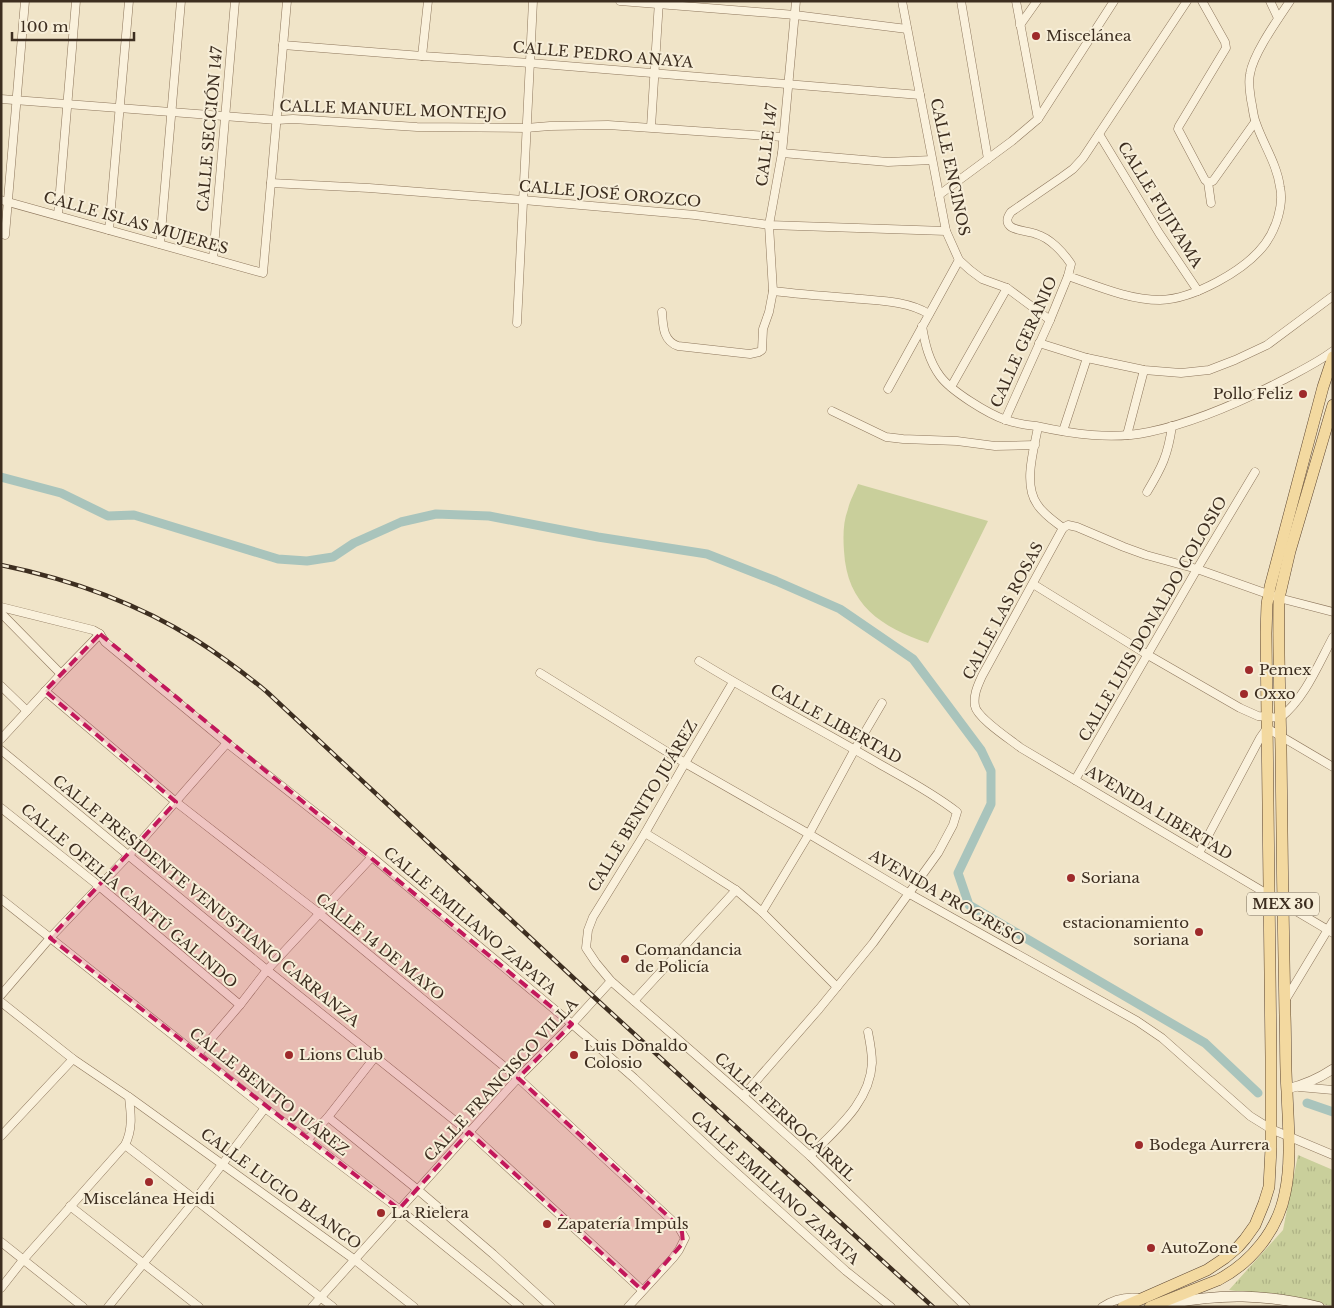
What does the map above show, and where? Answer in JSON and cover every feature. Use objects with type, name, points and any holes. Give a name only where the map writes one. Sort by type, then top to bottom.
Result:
[{"type":"main road","name":"MEX 30","points":[[1146,1302],[1207,1270],[1225,1258],[1245,1239],[1260,1213],[1267,1195],[1270,1178],[1271,1083],[1266,633],[1313,422],[1333,357]]},
{"type":"main road","name":"MEX 30","points":[[1123,1307],[1206,1285],[1228,1275],[1262,1243],[1270,1232],[1277,1220],[1286,1192],[1288,1131],[1280,718],[1273,597],[1290,551],[1333,404]]},
{"type":"main road","points":[[1154,1307],[1192,1299],[1220,1296],[1244,1296],[1318,1307]]},
{"type":"street","points":[[4,236],[5,201],[25,1]]},
{"type":"street","points":[[58,215],[76,1]]},
{"type":"street","points":[[109,230],[129,1]]},
{"type":"street","points":[[160,244],[181,1]]},
{"type":"street","name":"CALLE SECCIÓN 147","points":[[213,259],[235,1]]},
{"type":"street","points":[[271,183],[287,1]]},
{"type":"street","points":[[422,56],[428,1]]},
{"type":"street","points":[[517,323],[533,1]]},
{"type":"street","points":[[620,1],[795,15],[907,30]]},
{"type":"street","name":"CALLE 147","points":[[662,312],[666,335],[671,344],[735,353],[755,353],[762,350],[763,329],[773,291],[769,224],[782,153],[796,1]]},
{"type":"street","name":"CALLE ENCINOS","points":[[902,1],[946,231],[959,260],[982,278],[1007,288],[1018,295],[1050,320]]},
{"type":"street","points":[[962,1],[988,159]]},
{"type":"street","points":[[1016,1],[1038,119]]},
{"type":"street","points":[[1020,25],[1037,1]]},
{"type":"street","points":[[939,196],[1028,129],[1038,119],[1114,1]]},
{"type":"street","points":[[1187,1],[1084,158],[1073,169],[1011,212],[1007,217],[1010,226],[1038,234],[1052,243],[1071,264],[1068,276],[1145,300],[1162,300],[1182,296],[1219,281],[1252,257],[1264,245],[1270,235],[1277,220],[1281,188],[1276,170],[1255,122],[1249,89],[1250,74],[1254,60],[1290,1]]},
{"type":"street","points":[[1202,1],[1225,42],[1226,48],[1178,129],[1205,180],[1208,182],[1211,203]]},
{"type":"street","points":[[1270,1],[1278,18]]},
{"type":"street","points":[[650,127],[659,3]]},
{"type":"street","name":"CALLE PEDRO ANAYA","points":[[283,45],[530,62],[920,95]]},
{"type":"street","name":"CALLE MANUEL MONTEJO","points":[[1,99],[225,117],[276,120],[293,118],[417,127],[526,128],[608,124],[783,137]]},
{"type":"street","points":[[1208,182],[1213,181],[1255,122]]},
{"type":"street","name":"CALLE FUJIYAMA","points":[[1099,134],[1159,233],[1198,291]]},
{"type":"street","points":[[782,153],[860,161],[932,160]]},
{"type":"street","name":"CALLE ISLAS MUJERES","points":[[5,201],[263,273],[271,183]]},
{"type":"street","name":"CALLE JOSÉ OROZCO","points":[[271,183],[369,188],[523,200],[769,224],[946,231]]},
{"type":"street","points":[[888,389],[959,260]]},
{"type":"street","name":"CALLE GERANIO","points":[[1005,420],[1068,276]]},
{"type":"street","points":[[951,387],[1007,288]]},
{"type":"street","points":[[773,291],[887,302],[919,308],[929,314]]},
{"type":"street","points":[[1039,343],[1087,358],[1144,370],[1181,374],[1209,370],[1267,345],[1333,296]]},
{"type":"street","points":[[922,326],[932,364],[941,377],[951,387],[979,407],[1005,420],[1090,435],[1127,435],[1148,432],[1218,411],[1301,371],[1333,352]]},
{"type":"street","points":[[1063,431],[1087,358]]},
{"type":"street","points":[[1127,435],[1144,370]]},
{"type":"street","points":[[832,411],[886,437],[957,441],[995,446],[1035,445]]},
{"type":"street","points":[[1147,492],[1159,473],[1164,460],[1172,426]]},
{"type":"street","points":[[1038,427],[1030,470],[1032,493],[1037,505],[1063,528],[1068,525],[1077,527],[1146,555],[1197,568],[1273,597],[1333,612]]},
{"type":"street","name":"CALLE LUIS DONALDO COLOSIO","points":[[1075,780],[1197,568],[1255,472]]},
{"type":"street","name":"CALLE LAS ROSAS","points":[[976,709],[974,703],[975,695],[982,676],[1063,528]]},
{"type":"street","points":[[1032,584],[1148,655],[1240,708],[1258,716],[1280,735],[1333,767]]},
{"type":"street","name":"CALLE EMILIANO ZAPATA","points":[[1,607],[82,627],[100,634],[105,642],[227,743],[372,857],[572,1024],[846,1271],[890,1307]]},
{"type":"street","points":[[1,613],[61,674]]},
{"type":"street","points":[[1,739],[100,634]]},
{"type":"street","points":[[1199,853],[1267,723],[1280,718],[1299,698],[1333,637]]},
{"type":"street","name":"CALLE LIBERTAD","points":[[699,661],[733,682],[855,749],[934,796],[957,812],[953,826],[938,853],[908,893]]},
{"type":"street","name":"AVENIDA PROGRESO","points":[[540,673],[685,763],[908,893],[1137,1021],[1162,1038],[1250,1116],[1271,1126],[1288,1131],[1333,1155]]},
{"type":"street","name":"CALLE BENITO JUÁREZ","points":[[586,948],[588,930],[592,918],[645,834],[733,682]]},
{"type":"street","points":[[1,686],[27,712]]},
{"type":"street","name":"CALLE 14 DE MAYO","points":[[45,691],[176,802],[320,914],[518,1078],[670,1217],[685,1238],[673,1258],[642,1290]]},
{"type":"street","points":[[762,912],[809,834],[882,703]]},
{"type":"street","name":"AVENIDA LIBERTAD","points":[[976,709],[1000,732],[1021,748],[1330,932]]},
{"type":"street","points":[[1,995],[50,938],[128,856],[227,743]]},
{"type":"street","name":"CALLE PRESIDENTE VENUSTIANO CARRANZA","points":[[1,750],[267,970],[469,1132],[642,1290]]},
{"type":"street","name":"CALLE OFELIA CANTÚ GALINDO","points":[[1,808],[100,886],[240,1005]]},
{"type":"street","points":[[645,834],[681,854],[736,890],[762,912],[837,987]]},
{"type":"street","points":[[198,1054],[267,970],[372,857]]},
{"type":"street","points":[[634,1001],[736,890]]},
{"type":"street","points":[[743,1096],[873,943],[908,893]]},
{"type":"street","name":"CALLE BENITO JUÁREZ","points":[[1,899],[265,1108],[399,1209],[520,1307]]},
{"type":"street","points":[[1285,1001],[1330,932],[1333,921]]},
{"type":"street","name":"CALLE FERROCARRIL","points":[[586,948],[596,964],[611,981],[810,1156],[966,1307]]},
{"type":"street","name":"CALLE FRANCISCO VILLA","points":[[312,1307],[518,1078],[572,1024],[611,981]]},
{"type":"street","name":"CALLE LUCIO BLANCO","points":[[1,1002],[73,1059],[129,1097],[355,1260],[414,1307]]},
{"type":"street","points":[[810,1156],[855,1109],[864,1095],[870,1079],[872,1063],[868,1032]]},
{"type":"street","points":[[307,1140],[328,1117],[375,1057]]},
{"type":"street","points":[[1,1136],[73,1059]]},
{"type":"street","points":[[1287,1092],[1333,1069]]},
{"type":"street","points":[[1299,1087],[1333,1090]]},
{"type":"street","points":[[1,1288],[70,1206],[126,1145],[131,1129],[129,1097]]},
{"type":"street","points":[[108,1307],[195,1200],[265,1108]]},
{"type":"street","name":"CALLE BENITO JUÁREZ","points":[[328,1117],[494,1254],[551,1307]]},
{"type":"street","points":[[126,1145],[333,1307]]},
{"type":"street","points":[[70,1206],[199,1307]]},
{"type":"street","points":[[1,1242],[83,1307]]},
{"type":"street","points":[[628,1307],[642,1290]]},
{"type":"street","points":[[1102,1307],[1114,1300],[1123,1298],[1146,1302]]},
{"type":"highlighted area","points":[[100,634],[572,1024],[518,1078],[669,1217],[682,1232],[683,1243],[642,1290],[469,1132],[399,1209],[50,938],[176,802],[45,691]]},
{"type":"green space","points":[[858,484],[988,521],[928,643],[911,637],[882,621],[860,600],[852,586],[844,551],[844,530],[845,519]]},
{"type":"green space","points":[[1298,1155],[1333,1170],[1333,1306],[1229,1290],[1283,1230]]},
{"type":"waterway","points":[[1,477],[61,493],[108,516],[134,515],[278,559],[307,561],[333,557],[354,543],[401,522],[436,514],[489,516],[598,537],[707,554],[840,609],[913,659],[981,750],[991,771],[991,804],[958,873],[969,905],[1205,1043],[1258,1093]]},
{"type":"waterway","points":[[1307,1103],[1333,1112]]},
{"type":"railway","points":[[1,565],[77,585],[150,615],[196,640],[267,692],[595,998],[933,1307]]},
{"type":"place","name":"Miscelánea","points":[[1036,36]]},
{"type":"place","name":"Pollo Feliz","points":[[1303,394]]},
{"type":"place","name":"Pemex","points":[[1249,670]]},
{"type":"place","name":"Oxxo","points":[[1244,694]]},
{"type":"place","name":"Soriana","points":[[1071,878]]},
{"type":"place","name":"estacionamiento soriana","points":[[1199,932]]},
{"type":"place","name":"Comandancia de Policía","points":[[625,959]]},
{"type":"place","name":"Lions Club","points":[[289,1055]]},
{"type":"place","name":"Luis Donaldo Colosio","points":[[574,1055]]},
{"type":"place","name":"Bodega Aurrera","points":[[1139,1145]]},
{"type":"place","name":"Miscelánea Heidi","points":[[149,1182]]},
{"type":"place","name":"La Rielera","points":[[381,1213]]},
{"type":"place","name":"Zapatería Impuls","points":[[547,1224]]},
{"type":"place","name":"AutoZone","points":[[1151,1248]]}]
